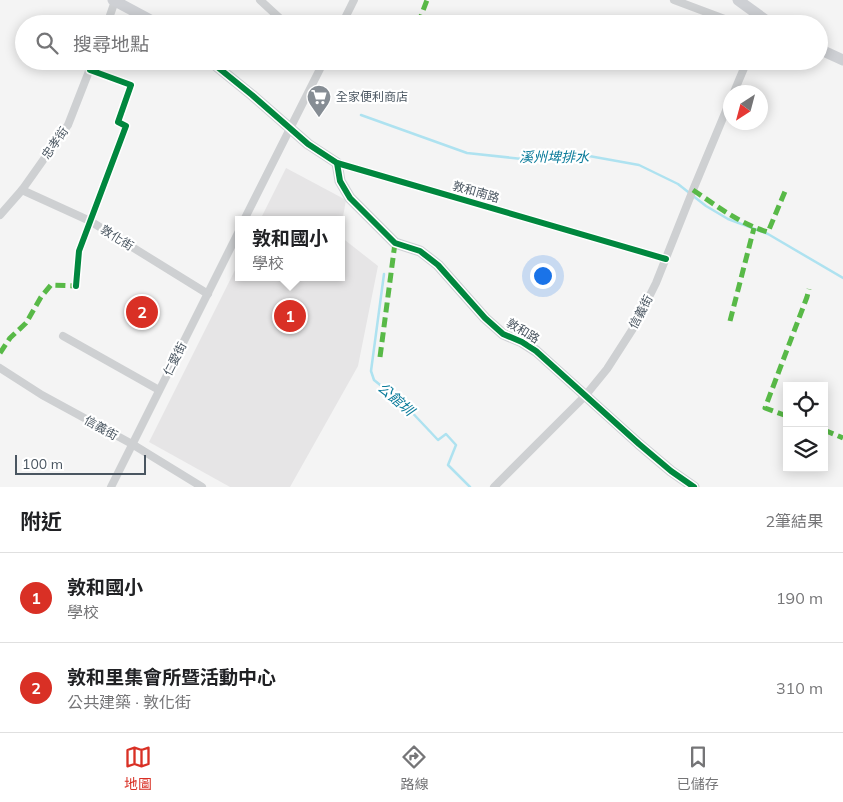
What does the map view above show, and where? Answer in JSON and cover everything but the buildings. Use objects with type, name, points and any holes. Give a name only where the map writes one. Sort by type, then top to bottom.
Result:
[{"type":"street","points":[[260,0],[276,15]]},
{"type":"street","points":[[346,15],[354,0]]},
{"type":"street","points":[[674,0],[714,15]]},
{"type":"street","points":[[738,0],[758,15]]},
{"type":"street","points":[[110,15],[114,1],[141,15]]},
{"type":"street","points":[[828,53],[843,60]]},
{"type":"street","name":"忠孝街","points":[[0,215],[22,190],[68,125],[89,70]]},
{"type":"street","points":[[221,70],[290,128]]},
{"type":"street","points":[[246,216],[319,70]]},
{"type":"street","points":[[737,85],[743,70]]},
{"type":"street","name":"信義街","points":[[494,487],[585,396],[607,369],[634,327],[656,283],[723,118]]},
{"type":"street","name":"敦和南路","points":[[290,128],[308,144],[337,163],[666,259]]},
{"type":"street","name":"敦和路","points":[[337,163],[340,181],[350,198],[395,242],[420,251],[438,266],[485,318],[503,334],[522,342],[536,351],[671,471],[694,487]]},
{"type":"street","name":"敦化街","points":[[22,190],[90,221],[208,294]]},
{"type":"street","name":"仁愛街","points":[[111,487],[235,239]]},
{"type":"street","points":[[63,336],[159,390]]},
{"type":"street","name":"信義街","points":[[0,368],[42,395],[132,444],[202,487]]},
{"type":"shaded area","points":[[286,168],[346,200],[343,216],[262,216]]},
{"type":"shaded area","points":[[345,240],[378,266],[358,366],[290,487],[230,487],[149,442],[235,270],[235,281],[345,281]]},
{"type":"waterway","name":"溪州埤排水","points":[[361,115],[467,153],[532,160],[589,156],[639,165],[678,184],[706,206],[728,219],[768,234],[843,278]]},
{"type":"waterway","name":"公館圳","points":[[384,274],[371,371],[374,380],[405,405],[438,440],[446,434],[456,445],[448,465],[470,487]]},
{"type":"marked path","points":[[421,15],[427,0]]},
{"type":"marked path","points":[[693,190],[738,219],[768,232],[786,189]]},
{"type":"marked path","points":[[730,321],[754,228]]},
{"type":"marked path","points":[[380,357],[395,243]]},
{"type":"marked path","points":[[0,353],[10,338],[26,323],[41,297],[51,285],[76,286]]},
{"type":"marked path","points":[[783,415],[765,408],[809,289]]},
{"type":"marked path","points":[[828,432],[843,438]]},
{"type":"cycle path","points":[[76,286],[79,251],[126,126],[118,122],[131,85],[90,70]]},
{"type":"cycle path","points":[[221,70],[308,144],[337,163],[666,259]]},
{"type":"cycle path","points":[[337,163],[340,181],[350,198],[395,243],[420,251],[438,265],[485,318],[503,334],[522,342],[536,351],[639,444],[671,471],[694,487]]},
{"type":"place","name":"全家便利商店","points":[[319,118]]},
{"type":"place","name":"敦和里集會所暨活動中心","points":[[142,312]]},
{"type":"place","name":"敦和國小","points":[[290,316]]}]
